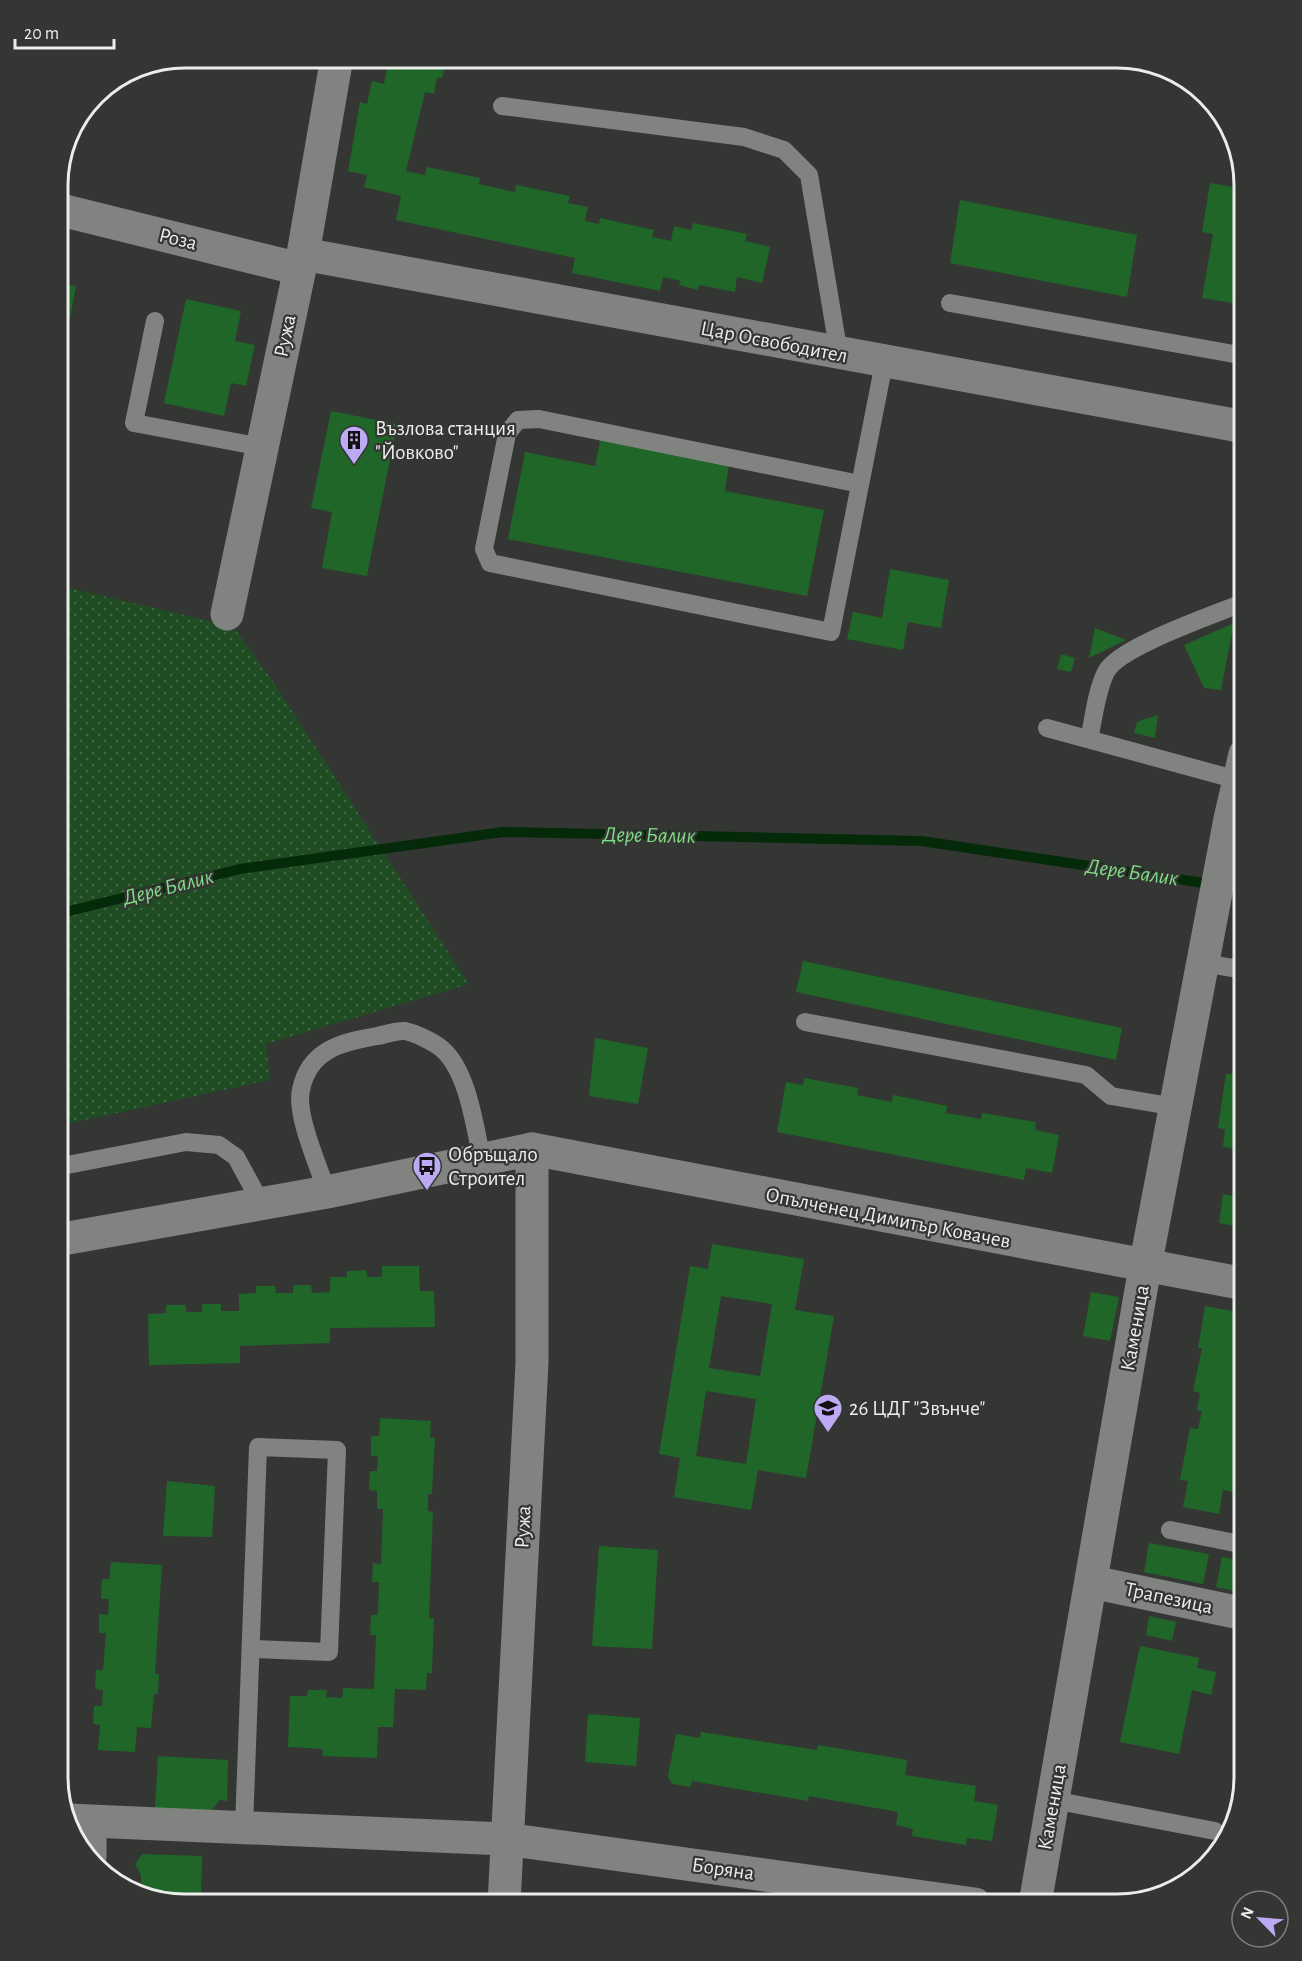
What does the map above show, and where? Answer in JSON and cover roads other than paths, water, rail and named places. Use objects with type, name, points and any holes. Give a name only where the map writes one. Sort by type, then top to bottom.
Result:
[{"type":"street","name":"Ружа","points":[[227,614],[301,261],[335,68]]},
{"type":"street","name":"Роза","points":[[68,211],[301,261]]},
{"type":"street","name":"Цар Освободител","points":[[301,261],[838,354],[1234,426]]},
{"type":"street","name":"Каменица","points":[[1037,1894],[1145,1267],[1234,805]]},
{"type":"street","name":"Ружа","points":[[504,1893],[505,1839],[532,1363],[532,1149]]},
{"type":"street","name":"Опълченец Димитър Ковачев","points":[[532,1149],[1234,1282]]},
{"type":"street","points":[[68,1238],[327,1192],[532,1149]]},
{"type":"street","name":"Трапезица","points":[[1092,1582],[1234,1612]]},
{"type":"street","points":[[79,1820],[84,1836]]},
{"type":"street","name":"Боряна","points":[[79,1820],[505,1839],[901,1894]]},
{"type":"lane","points":[[502,106],[744,137],[784,150],[808,175],[838,354]]},
{"type":"lane","points":[[950,303],[1234,354]]},
{"type":"lane","points":[[155,321],[135,423],[262,447]]},
{"type":"lane","points":[[860,484],[539,419],[518,420],[507,434],[484,549],[490,563],[831,632],[884,363]]},
{"type":"lane","points":[[1089,739],[1105,672],[1113,660],[1131,650],[1234,607]]},
{"type":"lane","points":[[1047,728],[1234,770]]},
{"type":"lane","points":[[1204,955],[1234,966]]},
{"type":"lane","points":[[805,1022],[1086,1075],[1111,1096],[1176,1107]]},
{"type":"lane","points":[[327,1192],[302,1113],[300,1090],[310,1068],[324,1052],[339,1043],[404,1031],[442,1049],[457,1067],[482,1160]]},
{"type":"lane","points":[[68,1165],[186,1142],[219,1145],[236,1157],[261,1203]]},
{"type":"lane","points":[[244,1827],[258,1447],[337,1450],[329,1652],[251,1650]]},
{"type":"lane","points":[[1170,1530],[1234,1543]]},
{"type":"lane","points":[[1053,1800],[1215,1832]]},
{"type":"waterway","name":"Дере Балик","points":[[68,911],[240,869],[503,832],[921,841],[1234,887]]},
{"type":"place","name":"Възлова станция \"Йовково\"","points":[[354,466]]},
{"type":"place","name":"Обръщало Строител","points":[[427,1192]]},
{"type":"place","name":"26 ЦДГ \"Звънче\"","points":[[828,1434]]}]
